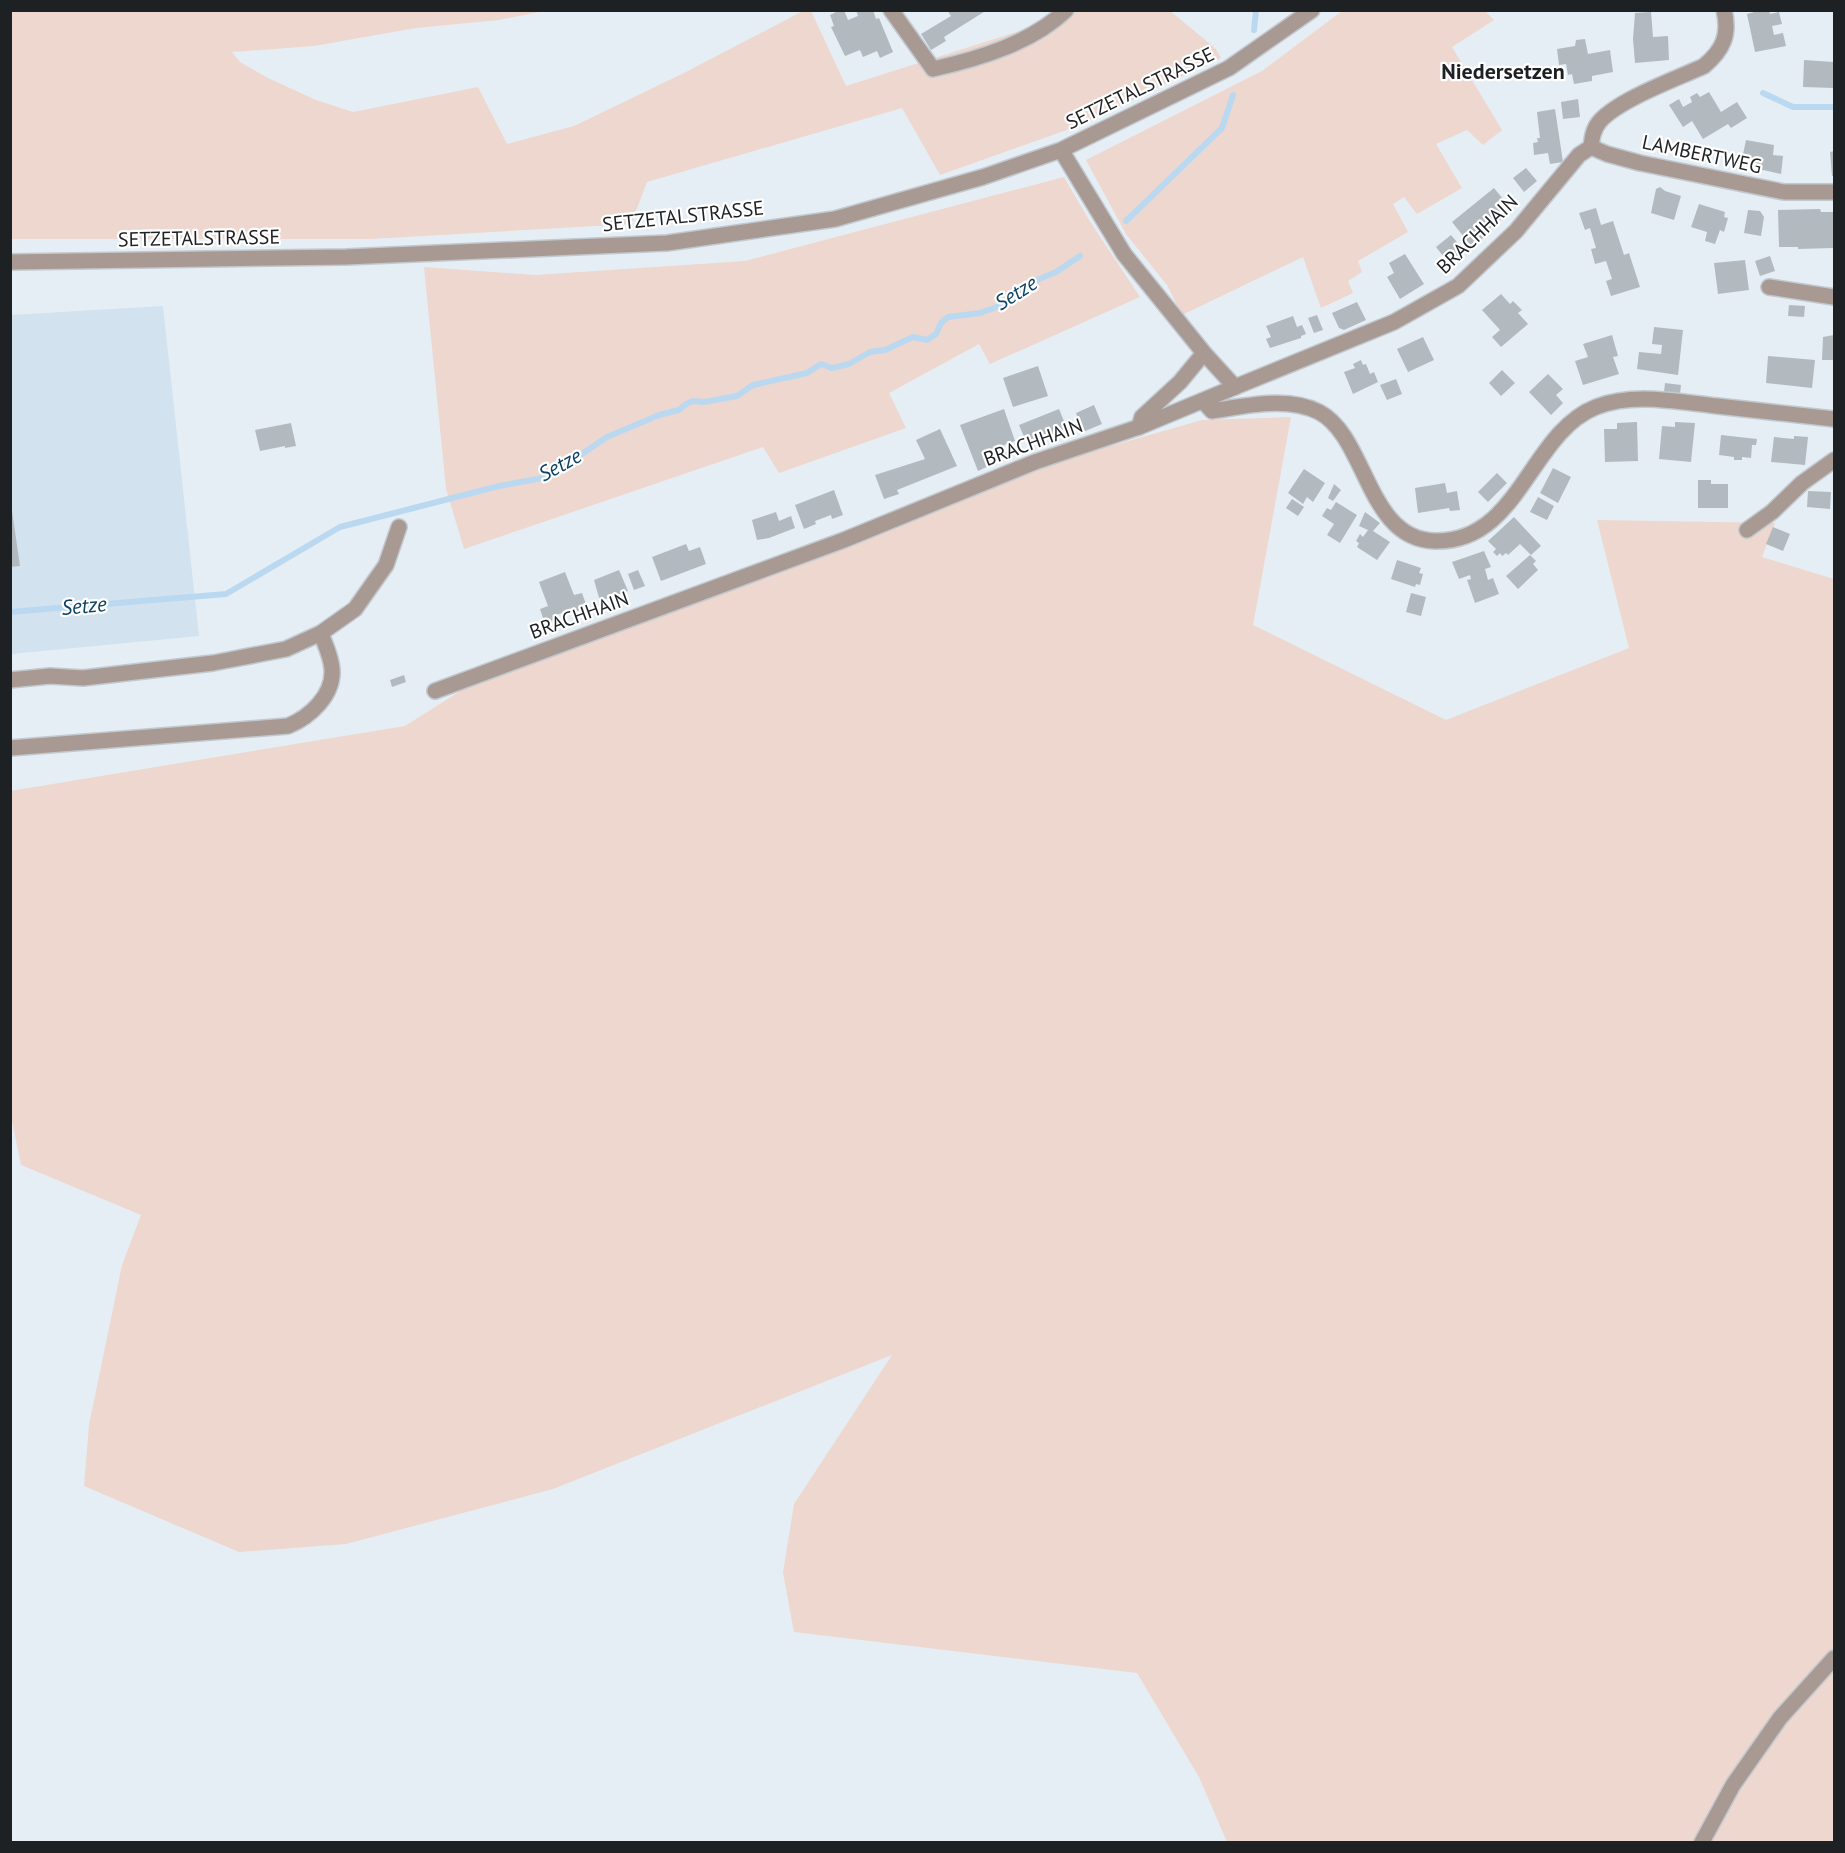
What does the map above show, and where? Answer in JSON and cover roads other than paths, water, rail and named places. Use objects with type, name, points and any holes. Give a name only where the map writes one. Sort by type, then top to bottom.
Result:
[{"type":"street","points":[[891,10],[933,69],[977,59],[1052,24],[1066,10]]},
{"type":"street","name":"SETZETALSTRASSE","points":[[10,262],[346,257],[667,243],[835,219],[983,177],[1061,150],[1229,68],[1312,10]]},
{"type":"street","points":[[1591,147],[1592,135],[1600,121],[1628,101],[1709,62],[1724,44],[1726,19],[1724,10]]},
{"type":"street","name":"LAMBERTWEG","points":[[1591,147],[1640,164],[1784,192],[1834,192]]},
{"type":"street","name":"BRACHHAIN","points":[[435,691],[844,540],[1035,462],[1139,427],[1394,322],[1458,286],[1516,231],[1579,155],[1591,147]]},
{"type":"street","points":[[1061,150],[1124,254],[1204,353],[1235,387]]},
{"type":"street","points":[[1769,287],[1834,297]]},
{"type":"street","points":[[1139,427],[1142,417],[1180,382],[1204,353]]},
{"type":"street","points":[[1203,401],[1212,411],[1260,404],[1292,404],[1318,411],[1331,420],[1343,436],[1388,517],[1401,531],[1419,540],[1436,541],[1459,539],[1481,528],[1515,496],[1555,438],[1569,423],[1594,408],[1610,402],[1645,399],[1834,419]]},
{"type":"street","points":[[1748,530],[1772,512],[1802,483],[1834,460]]},
{"type":"street","points":[[10,680],[50,676],[83,678],[213,663],[286,649],[321,633],[355,609],[386,565],[399,527]]},
{"type":"street","points":[[10,748],[288,726],[303,719],[326,695],[332,672],[330,657],[321,633]]},
{"type":"street","points":[[1702,1842],[1733,1785],[1780,1718],[1834,1658]]},
{"type":"waterway","name":"Setze","points":[[1254,30],[1256,10]]},
{"type":"waterway","points":[[1763,93],[1793,107],[1834,107]]},
{"type":"waterway","name":"Setze","points":[[1126,221],[1222,128],[1233,95]]},
{"type":"waterway","name":"Setze","points":[[10,612],[226,594],[340,527],[499,486],[548,477],[607,437],[659,415],[679,410],[693,401],[704,402],[737,396],[753,385],[807,373],[821,364],[832,368],[849,364],[870,352],[885,350],[913,337],[927,340],[936,334],[941,323],[948,317],[980,313],[1008,303],[1032,282],[1056,272],[1080,256]]},
{"type":"district","name":"Niedersetzen","points":[[1503,71]]}]
